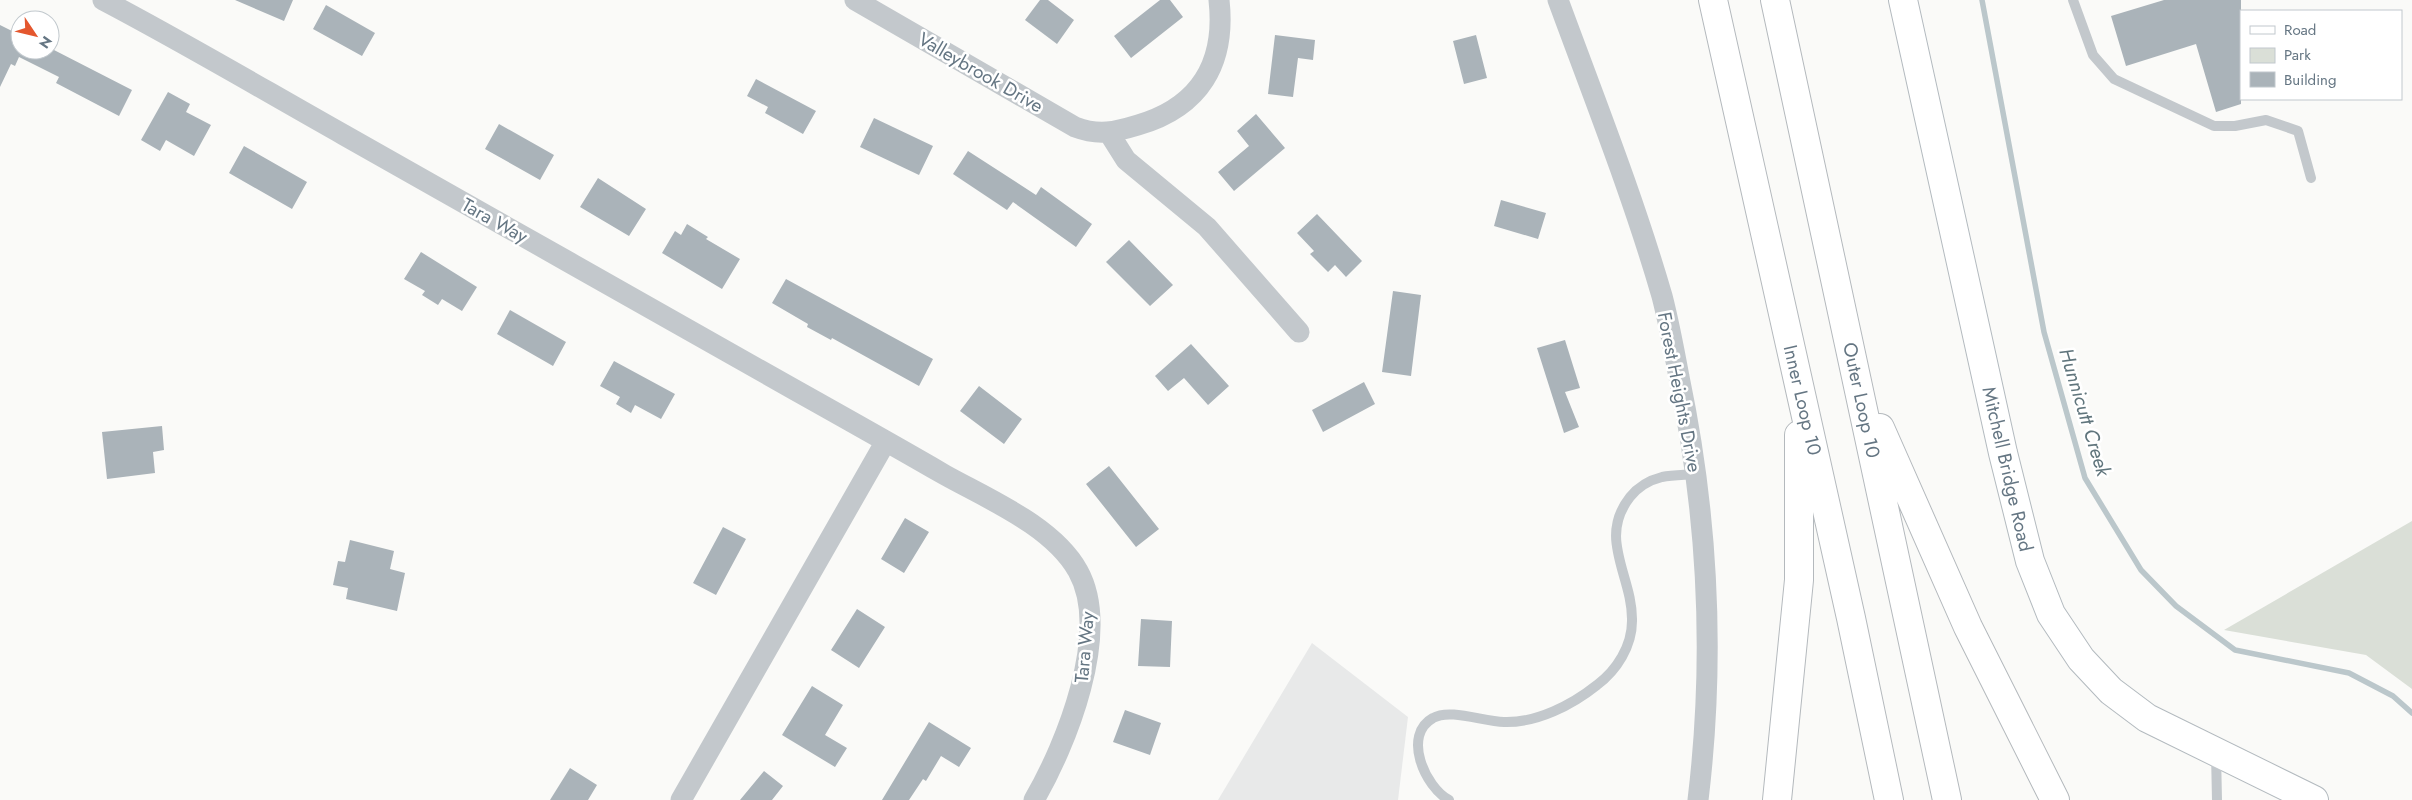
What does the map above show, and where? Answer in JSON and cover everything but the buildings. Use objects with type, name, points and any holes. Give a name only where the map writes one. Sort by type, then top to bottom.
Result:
[{"type":"main road","name":"Inner Loop 10","points":[[1713,0],[1799,383],[1889,800]]},
{"type":"main road","name":"Outer Loop 10","points":[[1775,0],[1947,800]]},
{"type":"main road","name":"Mitchell Bridge Road","points":[[1903,0],[2003,453],[2030,561],[2051,614],[2081,659],[2111,691],[2147,718],[2314,800]]},
{"type":"main road","points":[[1857,375],[1968,627],[2055,800]]},
{"type":"main road","points":[[1777,800],[1799,580],[1799,383]]},
{"type":"street","name":"Tara Way","points":[[103,0],[1025,520],[1056,544],[1068,555],[1079,573],[1087,594],[1090,620],[1081,687],[1072,719],[1060,749],[1034,800]]},
{"type":"street","name":"Valleybrook Drive","points":[[856,0],[1075,127],[1089,132],[1109,133],[1160,117],[1184,103],[1197,92],[1212,69],[1217,53],[1221,28],[1219,0]]},
{"type":"street","name":"Forest Heights Drive","points":[[1558,0],[1643,235],[1662,298],[1685,405],[1696,474],[1707,584],[1708,640],[1706,693],[1698,800]]},
{"type":"street","points":[[1109,133],[1126,160],[1207,227],[1299,332]]},
{"type":"street","points":[[681,800],[886,441]]},
{"type":"lane","points":[[2073,0],[2094,55],[2114,79],[2214,126],[2235,126],[2266,120],[2298,131],[2311,178]]},
{"type":"lane","points":[[1449,800],[1438,793],[1424,774],[1418,747],[1421,730],[1425,724],[1441,714],[1493,722],[1527,720],[1565,706],[1601,683],[1619,661],[1630,637],[1631,608],[1616,537],[1617,521],[1623,506],[1634,492],[1647,483],[1661,478],[1696,474]]},
{"type":"lane","points":[[2216,752],[2217,800]]},
{"type":"shaded area","points":[[1312,643],[1408,717],[1398,800],[1218,800]]},
{"type":"green space","points":[[2412,521],[2412,689],[2366,655],[2224,630]]},
{"type":"waterway","name":"Hunnicutt Creek","points":[[1982,0],[2044,332],[2085,478],[2141,570],[2176,606],[2235,650],[2349,673],[2393,696],[2412,713]]}]
